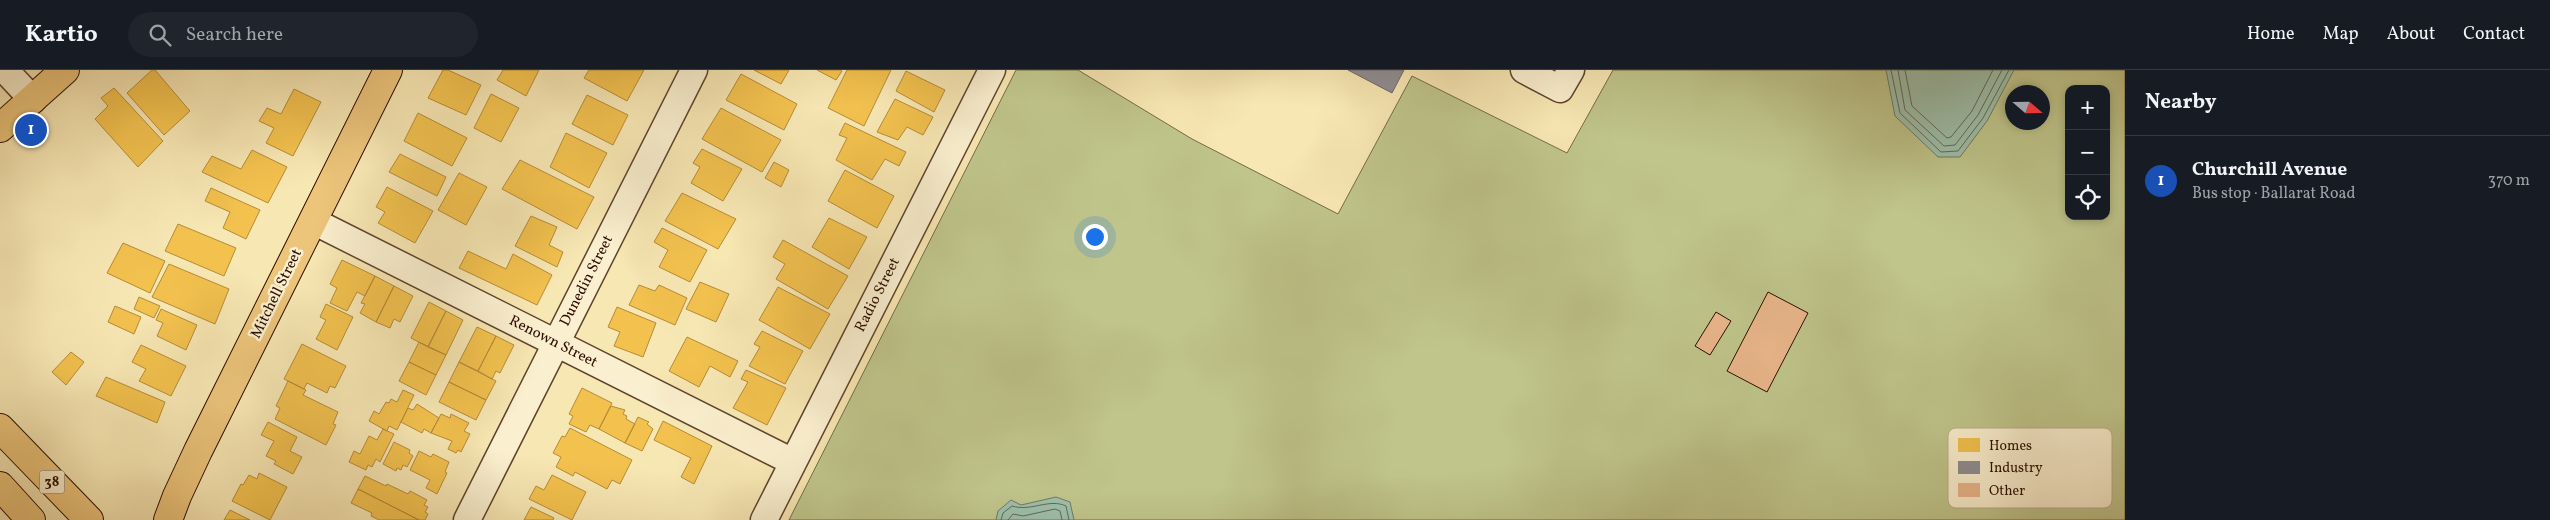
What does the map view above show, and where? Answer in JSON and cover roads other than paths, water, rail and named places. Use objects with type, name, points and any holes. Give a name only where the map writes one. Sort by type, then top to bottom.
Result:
[{"type":"main road","points":[[0,128],[65,70]]},
{"type":"main road","name":"Mitchell Street","points":[[156,520],[172,508],[388,70]]},
{"type":"main road","name":"38","points":[[0,428],[89,520]]},
{"type":"main road","points":[[0,486],[31,520]]},
{"type":"street","points":[[5,70],[33,100]]},
{"type":"street","name":"Dunedin Street","points":[[467,520],[694,70]]},
{"type":"street","name":"Radio Street","points":[[764,520],[992,70]]},
{"type":"street","points":[[1524,70],[1566,79]]},
{"type":"street","name":"Renown Street","points":[[313,221],[793,462]]},
{"type":"water","points":[[1886,70],[2014,70],[1987,121],[1960,157],[1938,157],[1895,116]]},
{"type":"water","points":[[1056,497],[1070,502],[1074,520],[996,520],[998,511],[1011,500],[1021,505]]},
{"type":"place","name":"Churchill Avenue","points":[[31,130]]}]
